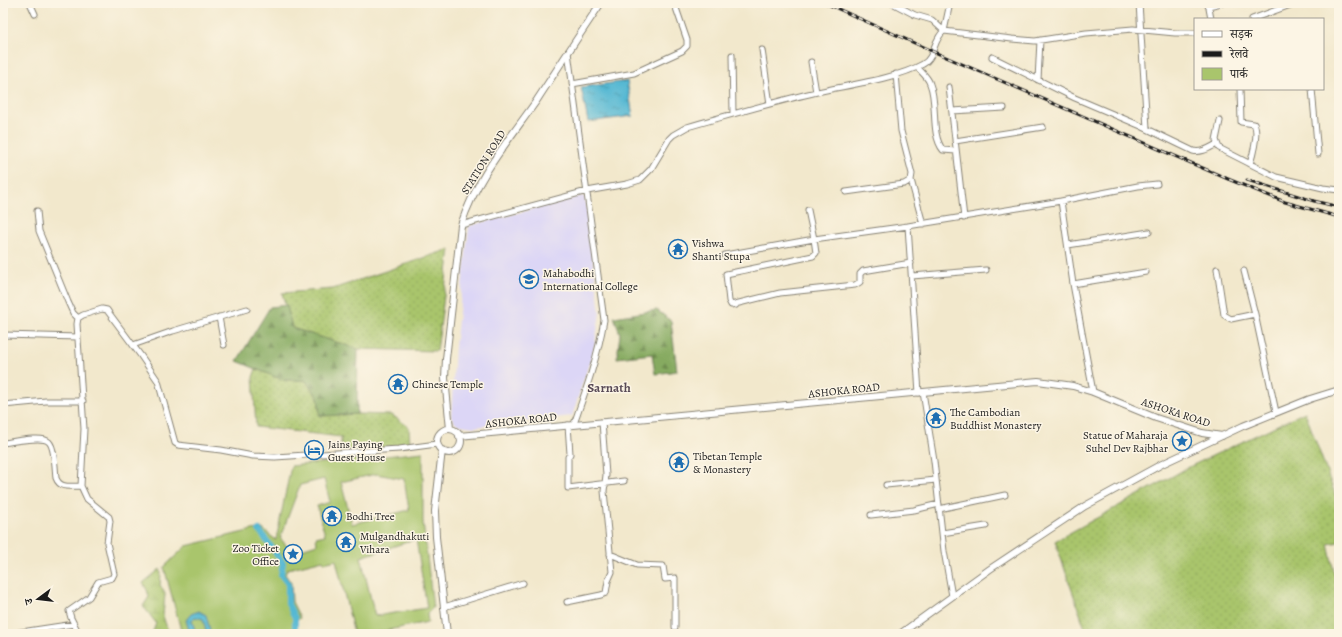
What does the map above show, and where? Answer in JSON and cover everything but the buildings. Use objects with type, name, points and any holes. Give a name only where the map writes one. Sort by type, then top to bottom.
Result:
[{"type":"street","points":[[30,3],[35,14]]},
{"type":"street","name":"STATION ROAD","points":[[450,429],[445,378],[446,358],[461,225],[467,207],[484,174],[537,100],[601,3]]},
{"type":"street","points":[[892,3],[915,15],[932,20],[944,31],[1024,41],[1111,30],[1141,29],[1175,33],[1194,33]]},
{"type":"street","points":[[461,225],[587,191],[627,184],[640,180],[651,169],[673,135],[687,127],[816,92],[896,74],[917,67],[926,62],[939,36],[944,31],[950,3]]},
{"type":"street","points":[[1139,3],[1147,128]]},
{"type":"street","points":[[1211,18],[1208,4],[1222,3]]},
{"type":"street","points":[[1255,18],[1296,3]]},
{"type":"street","points":[[572,84],[634,73],[682,51],[687,46],[687,40],[676,8]]},
{"type":"street","points":[[1038,80],[1040,40]]},
{"type":"street","points":[[762,50],[770,104]]},
{"type":"street","points":[[568,52],[604,320],[589,382],[571,425],[570,454],[568,457],[568,488],[624,481]]},
{"type":"street","points":[[732,55],[733,114]]},
{"type":"street","points":[[992,58],[1075,98],[1147,128],[1193,151],[1204,151],[1217,144]]},
{"type":"street","points":[[811,62],[816,92]]},
{"type":"street","points":[[917,67],[930,82],[933,94],[939,145],[943,150],[956,150]]},
{"type":"street","points":[[896,74],[901,131],[923,224]]},
{"type":"street","points":[[949,87],[964,218]]},
{"type":"street","points":[[1240,90],[1242,122],[1254,124],[1256,129],[1255,142],[1250,164]]},
{"type":"street","points":[[1312,90],[1318,154]]},
{"type":"street","points":[[952,111],[1004,108]]},
{"type":"street","points":[[1220,121],[1216,136],[1219,148],[1270,174],[1285,179],[1339,190]]},
{"type":"street","points":[[955,141],[997,133],[1043,127]]},
{"type":"street","points":[[846,192],[904,184],[912,180]]},
{"type":"street","points":[[725,255],[814,239],[964,218],[1138,186],[1157,184]]},
{"type":"street","points":[[1061,200],[1073,284],[1093,392]]},
{"type":"street","points":[[808,210],[816,253],[813,256],[726,274],[729,301],[731,305],[780,293],[855,285],[860,282],[860,274],[863,270],[911,263]]},
{"type":"street","points":[[37,211],[39,231],[68,302],[73,313],[78,318],[84,429],[80,486],[87,499],[109,517],[110,521],[107,543],[114,574],[112,578],[98,582],[90,597],[69,611],[70,618],[79,634]]},
{"type":"street","points":[[908,226],[921,393],[936,480],[942,533],[952,596]]},
{"type":"street","points":[[1068,245],[1149,232]]},
{"type":"street","points":[[1217,269],[1224,315],[1231,319],[1255,314]]},
{"type":"street","points":[[912,276],[986,270]]},
{"type":"street","points":[[1244,271],[1255,314],[1276,412]]},
{"type":"street","points":[[1073,284],[1146,272]]},
{"type":"street","points":[[133,345],[168,332],[247,308]]},
{"type":"street","points":[[78,318],[83,314],[99,309],[107,310],[158,381],[175,442],[178,445],[221,450],[253,456],[274,457],[399,449],[437,444]]},
{"type":"street","points":[[219,317],[224,345]]},
{"type":"street","points":[[3,335],[78,337]]},
{"type":"street","name":"ASHOKA ROAD","points":[[459,436],[1038,381],[1073,386],[1093,392],[1156,418],[1202,432],[1222,436]]},
{"type":"street","points":[[900,634],[990,568],[1085,506],[1162,464],[1243,426],[1276,412],[1339,390]]},
{"type":"street","points":[[3,405],[46,401],[83,401]]},
{"type":"street","points":[[567,602],[606,593],[608,581],[612,572],[604,491],[606,476],[602,422]]},
{"type":"street","points":[[446,429],[457,432],[459,436],[460,443],[456,450],[449,453],[442,450],[437,444],[439,433],[446,429]]},
{"type":"street","points":[[3,443],[35,439],[47,440],[50,444],[58,483],[62,486],[80,486]]},
{"type":"street","points":[[442,450],[435,511],[436,537],[447,634]]},
{"type":"street","points":[[886,485],[936,480]]},
{"type":"street","points":[[871,515],[914,510],[1005,495]]},
{"type":"street","points":[[942,533],[986,526]]},
{"type":"street","points":[[610,554],[637,564],[663,566],[665,579],[674,578],[675,627]]},
{"type":"street","points":[[444,607],[523,584]]},
{"type":"street","points":[[8,634],[74,624]]},
{"type":"shaded area","name":"Mahabodhi International College","points":[[581,196],[585,197],[600,313],[594,348],[572,416],[474,427],[460,425],[454,422],[451,416],[455,347],[469,226]]},
{"type":"green space","points":[[450,249],[437,351],[358,349],[292,328],[282,293],[333,289]]},
{"type":"green space","points":[[287,305],[292,328],[358,349],[357,414],[320,416],[318,397],[305,380],[283,380],[237,361],[270,307]]},
{"type":"green space","points":[[657,310],[671,321],[677,371],[655,374],[652,354],[617,358],[620,334],[614,317]]},
{"type":"green space","points":[[256,369],[283,380],[305,380],[318,397],[320,416],[357,414],[392,415],[409,427],[410,445],[341,451],[341,437],[256,427],[253,377]]},
{"type":"green space","points":[[1305,412],[1339,505],[1339,542],[1328,544],[1339,595],[1339,634],[1087,634],[1055,541],[1191,466]]},
{"type":"green space","points":[[423,452],[423,522],[433,608],[427,613],[428,622],[374,634],[354,634],[336,560],[324,563],[323,560],[288,569],[285,574],[291,583],[292,602],[300,618],[293,625],[293,634],[182,634],[164,567],[186,546],[261,528],[276,540],[291,466]],"holes":[[[376,474],[404,479],[409,510],[352,524],[341,482]],[[324,479],[330,502],[317,506],[325,535],[316,537],[317,544],[292,552],[280,538],[300,485]],[[416,539],[427,608],[375,616],[361,557]]]},
{"type":"green space","points":[[160,569],[160,585],[165,594],[163,616],[169,634],[152,634],[156,623],[143,606],[149,597],[143,583]]},
{"type":"water","points":[[627,81],[633,116],[588,122],[581,87]]},
{"type":"water","points":[[199,611],[206,615],[211,634],[204,634],[206,631],[203,619],[195,617],[192,620],[196,634],[190,634],[186,620],[191,614]]},
{"type":"waterway","points":[[259,530],[283,563],[281,575],[288,584],[288,604],[295,618],[295,634]]},
{"type":"railway","points":[[825,3],[1228,179],[1285,202],[1339,217]]},
{"type":"railway","points":[[1247,180],[1314,201],[1339,207]]},
{"type":"place","name":"Vishwa Shanti Stupa","points":[[678,249]]},
{"type":"place","name":"Mahabodhi International College","points":[[529,279]]},
{"type":"place","name":"Chinese Temple","points":[[398,384]]},
{"type":"place","name":"The Cambodian Buddhist Monastery","points":[[936,418]]},
{"type":"place","name":"Statue of Maharaja Suhel Dev Rajbhar","points":[[1182,441]]},
{"type":"place","name":"Jains Paying Guest House","points":[[314,450]]},
{"type":"place","name":"Tibetan Temple & Monastery","points":[[679,462]]},
{"type":"place","name":"Bodhi Tree","points":[[332,516]]},
{"type":"place","name":"Mulgandhakuti Vihara","points":[[346,542]]},
{"type":"place","name":"Zoo Ticket Office","points":[[293,554]]},
{"type":"district","name":"Sarnath","points":[[609,387]]}]
